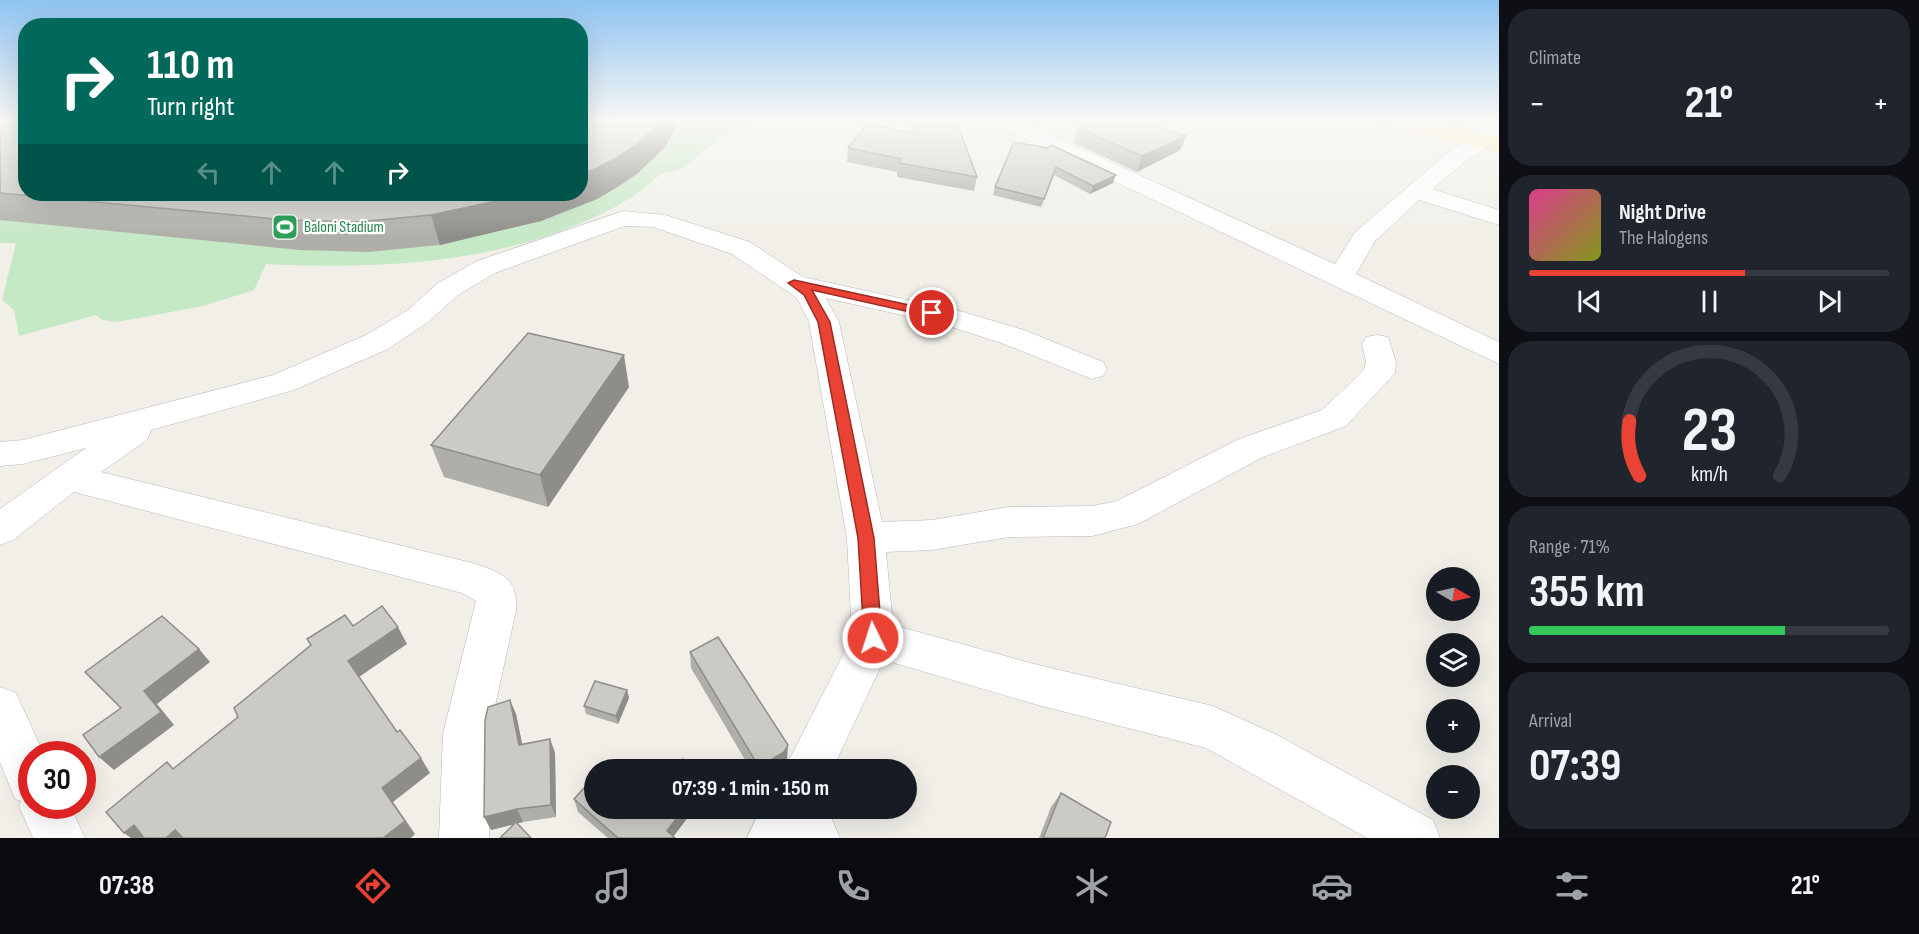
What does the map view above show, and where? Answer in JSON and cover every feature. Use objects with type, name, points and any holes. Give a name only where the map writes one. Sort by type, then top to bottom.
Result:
[{"type":"street","points":[[1086,159],[1494,350]]},
{"type":"street","points":[[1341,277],[1364,237],[1454,159]]},
{"type":"street","points":[[1415,191],[1499,218]]},
{"type":"street","points":[[0,454],[23,452],[283,383],[323,368],[377,342],[418,316],[448,289],[486,267],[623,218],[656,220],[741,248],[809,293],[824,322],[866,538],[873,638],[812,759]]},
{"type":"street","points":[[794,283],[953,318],[1014,337],[1092,369]]},
{"type":"street","points":[[866,538],[932,535],[1009,522],[1092,521],[1125,514],[1251,448],[1334,417],[1379,373],[1381,362],[1377,344]]},
{"type":"street","points":[[0,530],[68,477],[159,416]]},
{"type":"street","points":[[68,477],[472,579],[497,593],[496,610],[466,734],[464,838]]},
{"type":"street","points":[[873,638],[1038,685],[1213,728],[1258,750],[1415,838]]},
{"type":"street","points":[[0,708],[18,750]]},
{"type":"street","points":[[50,819],[60,838]]},
{"type":"street","points":[[772,838],[782,819]]},
{"type":"street","points":[[807,819],[815,838]]},
{"type":"green space","name":"Baloni Stadium","points":[[0,159],[14,159],[18,171],[18,201],[588,201],[588,159],[693,159],[680,169],[659,176],[641,191],[611,209],[543,237],[505,248],[466,256],[386,264],[346,266],[266,264],[254,290],[203,306],[117,322],[102,320],[96,315],[19,336],[14,310],[2,300],[16,243],[0,243]]},
{"type":"building","points":[[0,159],[18,159],[18,195],[0,193]]},
{"type":"building","points":[[588,159],[614,159],[588,172]]},
{"type":"building","points":[[902,159],[970,159],[977,177],[899,163]]},
{"type":"building","points":[[1007,159],[1082,159],[1116,175],[1093,186],[1056,167],[1044,199],[995,187]]},
{"type":"building","points":[[85,201],[496,201],[431,215],[357,222],[287,220]]},
{"type":"building","points":[[528,333],[624,355],[540,475],[431,445]]},
{"type":"building","points":[[382,606],[398,627],[348,661],[397,732],[400,730],[421,758],[382,788],[405,821],[383,838],[183,838],[175,830],[166,838],[144,838],[134,825],[124,833],[106,812],[167,762],[173,769],[238,717],[234,708],[311,645],[307,639],[345,615],[353,626]]},
{"type":"building","points":[[162,616],[199,649],[144,691],[161,712],[99,757],[96,753],[96,741],[87,741],[83,735],[121,708],[85,672]]},
{"type":"building","points":[[718,637],[788,745],[784,752],[772,759],[754,759],[690,652]]},
{"type":"building","points":[[595,681],[627,690],[616,716],[584,706]]},
{"type":"building","points":[[510,700],[519,745],[550,739],[551,805],[517,809],[484,817],[485,720],[488,707]]},
{"type":"building","points":[[584,788],[584,808],[574,799]]},
{"type":"building","points":[[1061,793],[1111,822],[1105,838],[1043,838]]},
{"type":"building","points":[[597,819],[676,819],[667,831],[675,838],[618,838]]},
{"type":"building","points":[[516,822],[531,838],[500,838]]},
{"type":"place","name":"Baloni Stadium","points":[[285,227]]},
{"type":"route","points":[[873,638],[866,538],[824,322],[809,293],[794,283],[932,313]]}]
